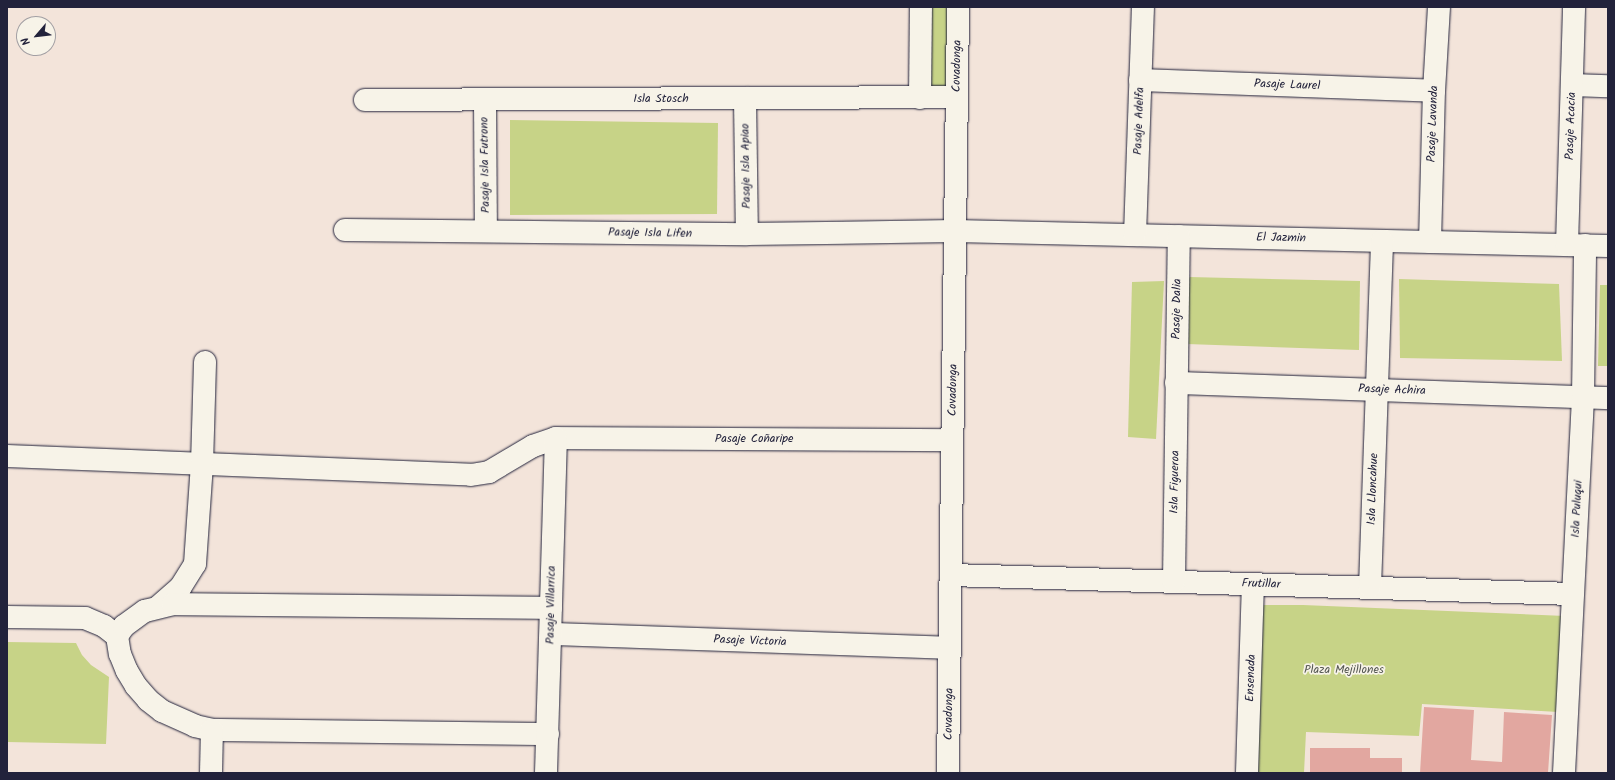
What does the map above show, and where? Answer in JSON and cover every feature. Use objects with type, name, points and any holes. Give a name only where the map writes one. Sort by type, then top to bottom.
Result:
[{"type":"street","points":[[920,98],[921,7]]},
{"type":"street","name":"Covadonga","points":[[948,773],[958,7]]},
{"type":"street","name":"Pasaje Adelfa","points":[[1135,235],[1143,7]]},
{"type":"street","name":"Pasaje Lavanda","points":[[1430,242],[1434,91],[1439,7]]},
{"type":"street","name":"Pasaje Acacia","points":[[1574,7],[1572,85],[1576,245]]},
{"type":"street","name":"Pasaje Laurel","points":[[1140,80],[1434,91]]},
{"type":"street","points":[[1572,85],[1608,86]]},
{"type":"street","name":"Isla Stosch","points":[[365,100],[957,97]]},
{"type":"street","name":"Pasaje Isla Apiao","points":[[745,98],[748,234]]},
{"type":"street","name":"Pasaje Isla Futrono","points":[[484,99],[486,231]]},
{"type":"street","name":"Pasaje Isla Lifen","points":[[345,230],[748,234],[955,231]]},
{"type":"street","name":"El Jazmin","points":[[955,231],[1608,246]]},
{"type":"street","name":"Pasaje Dalia","points":[[1176,383],[1179,236]]},
{"type":"street","points":[[1377,390],[1382,241]]},
{"type":"street","name":"Isla Puluqui","points":[[1564,773],[1583,397],[1576,245]]},
{"type":"street","points":[[159,606],[180,588],[195,564],[202,464],[205,362]]},
{"type":"street","name":"Pasaje Achira","points":[[1176,383],[1608,398]]},
{"type":"street","name":"Isla Figueroa","points":[[1174,581],[1176,383]]},
{"type":"street","name":"Isla Lloncahue","points":[[1370,588],[1377,390]]},
{"type":"street","points":[[7,456],[471,475],[489,472],[534,446],[556,438]]},
{"type":"street","name":"Pasaje Coñaripe","points":[[556,438],[952,440]]},
{"type":"street","name":"Pasaje Villarrica","points":[[546,773],[556,438]]},
{"type":"street","name":"Frutillar","points":[[951,575],[1572,594]]},
{"type":"street","name":"Ensenada","points":[[1247,773],[1253,584]]},
{"type":"street","points":[[116,636],[134,617],[159,606],[173,604],[551,608]]},
{"type":"street","points":[[7,617],[85,618],[104,626],[116,636],[120,654],[127,671],[136,686],[148,700],[162,712],[178,720],[212,730],[548,734]]},
{"type":"street","name":"Pasaje Victoria","points":[[551,634],[950,648]]},
{"type":"street","points":[[211,773],[212,730]]},
{"type":"green space","points":[[932,7],[953,7],[951,90],[930,90]]},
{"type":"green space","points":[[510,120],[718,123],[717,214],[510,215]]},
{"type":"green space","points":[[1189,277],[1360,281],[1359,350],[1187,344]]},
{"type":"green space","points":[[1399,279],[1559,284],[1562,361],[1400,358]]},
{"type":"green space","points":[[1164,281],[1156,439],[1128,437],[1132,282]]},
{"type":"green space","points":[[1600,285],[1608,285],[1608,366],[1598,366]]},
{"type":"green space","name":"Plaza Mejillones","points":[[1258,605],[1303,605],[1565,616],[1558,712],[1422,704],[1419,736],[1306,732],[1304,773],[1253,773]]},
{"type":"green space","points":[[7,642],[76,643],[82,655],[91,665],[109,677],[106,744],[7,742]]},
{"type":"building","points":[[1424,707],[1474,710],[1471,760],[1502,762],[1504,712],[1552,715],[1548,773],[1420,773]]},
{"type":"building","points":[[1310,748],[1370,748],[1370,758],[1402,758],[1402,773],[1310,773]]}]
